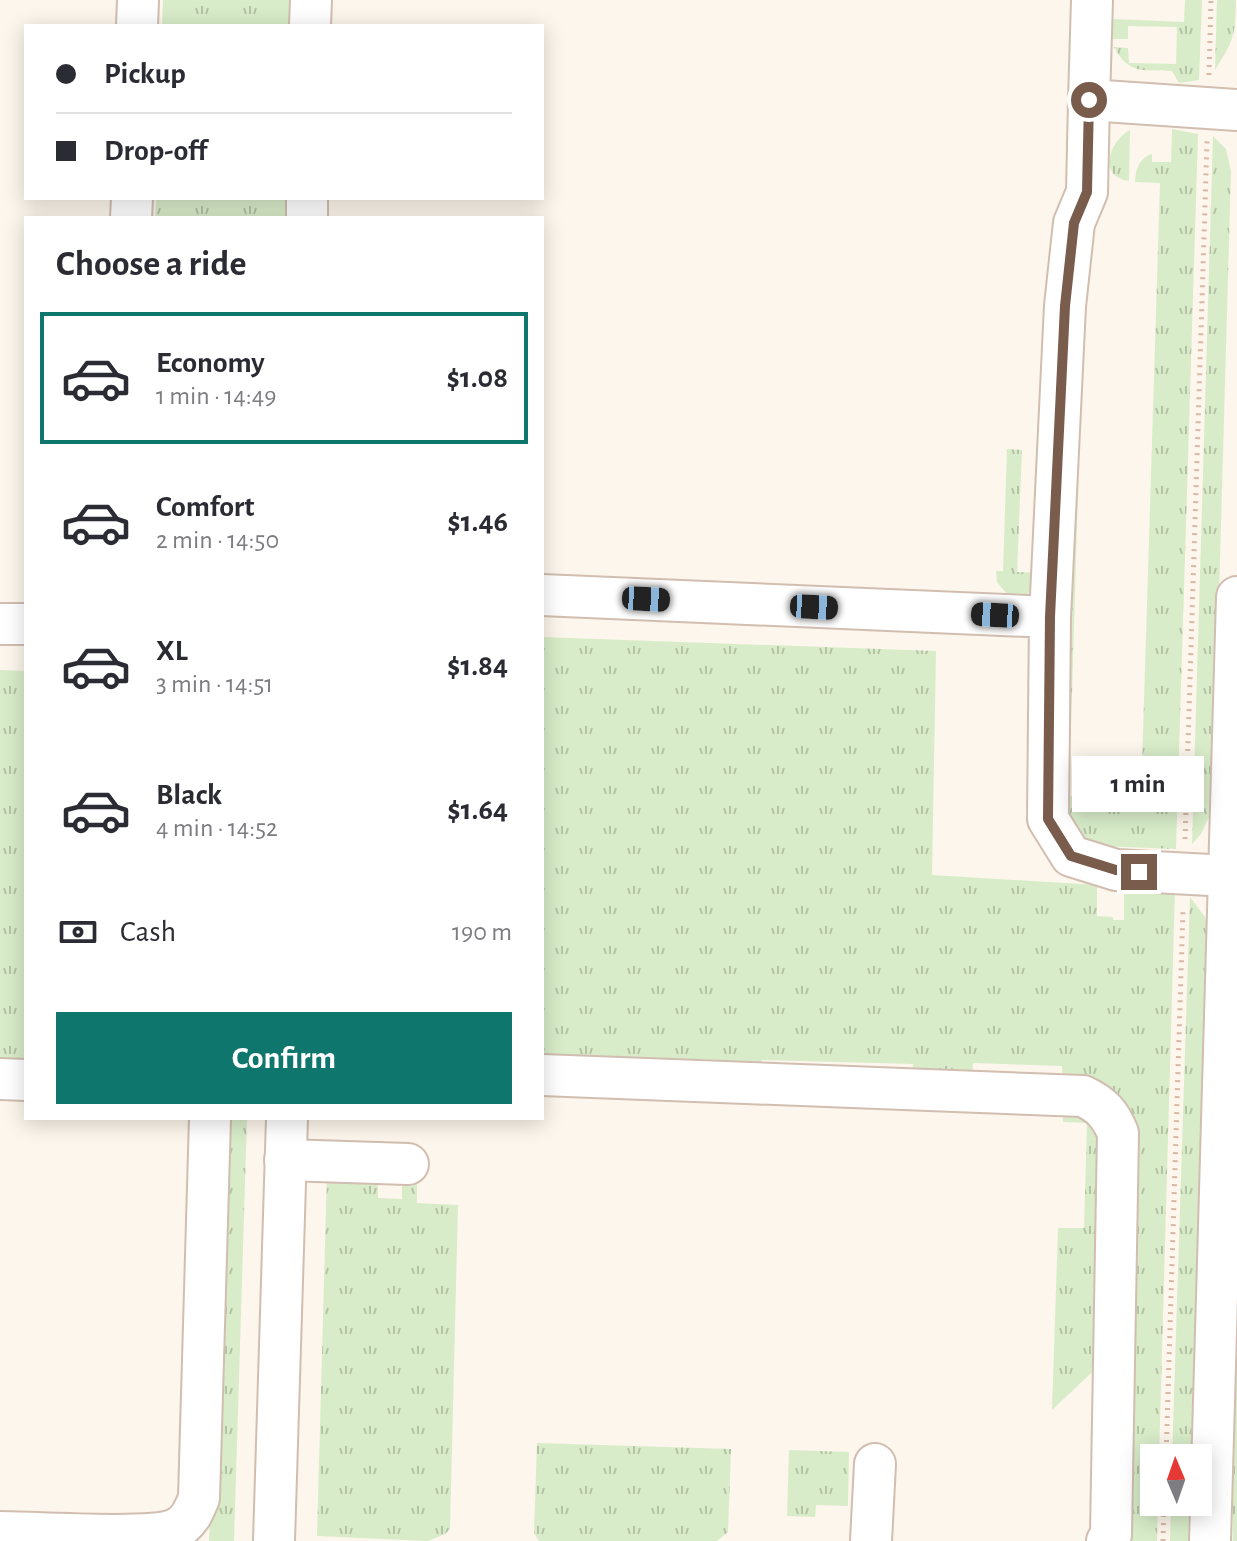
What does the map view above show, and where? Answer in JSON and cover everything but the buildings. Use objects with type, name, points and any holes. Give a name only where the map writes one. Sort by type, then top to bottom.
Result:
[{"type":"street","points":[[137,24],[138,0]]},
{"type":"street","points":[[310,24],[311,0]]},
{"type":"street","points":[[1092,0],[1087,192],[1074,223],[1065,306],[1050,617],[1048,819],[1071,856],[1116,870],[1229,876]]},
{"type":"street","points":[[1089,100],[1222,109]]},
{"type":"street","points":[[544,595],[1050,617]]},
{"type":"street","points":[[1210,1541],[1226,1332],[1229,876],[1237,597]]},
{"type":"street","points":[[0,624],[24,624]]},
{"type":"street","points":[[544,1075],[1083,1096],[1101,1105],[1118,1133],[1111,1535],[1107,1541]]},
{"type":"street","points":[[0,1079],[24,1080]]},
{"type":"street","points":[[0,1532],[148,1536],[177,1529],[192,1515],[199,1498],[210,1120]]},
{"type":"street","points":[[274,1541],[287,1120]]},
{"type":"street","points":[[285,1160],[408,1164]]},
{"type":"street","points":[[871,1541],[875,1464]]},
{"type":"path","points":[[1166,1444],[1184,874],[1222,109],[1211,0]]},
{"type":"path","points":[[1163,1541],[1164,1516]]},
{"type":"green space","points":[[163,0],[293,0],[293,24],[162,24]]},
{"type":"green space","points":[[1185,0],[1202,0],[1199,80],[1179,83],[1172,71],[1138,69],[1125,62],[1114,47],[1128,48],[1129,63],[1176,64],[1177,27],[1128,26],[1128,39],[1112,39],[1113,19],[1184,22]]},
{"type":"green space","points":[[1217,0],[1236,0],[1232,37],[1215,70]]},
{"type":"green space","points":[[1172,129],[1198,134],[1176,849],[1099,846],[1075,834],[1063,809],[1075,356],[1082,356],[1069,796],[1141,798],[1160,183],[1135,182],[1144,158],[1152,154],[1152,162],[1171,162]]},
{"type":"green space","points":[[1130,130],[1129,181],[1113,173],[1110,158],[1116,142]]},
{"type":"green space","points":[[1213,136],[1226,149],[1231,171],[1213,809],[1201,834],[1192,844]]},
{"type":"green space","points":[[156,200],[288,200],[288,216],[155,216]]},
{"type":"green space","points":[[1007,449],[1022,450],[1017,572],[1043,573],[1036,590],[1020,597],[1006,593],[997,582],[996,571],[1003,571]]},
{"type":"green space","points":[[544,637],[936,651],[932,875],[1097,885],[1097,916],[1113,917],[1113,920],[1124,920],[1124,886],[1175,889],[1159,1444],[1140,1444],[1140,1516],[1158,1516],[1157,1541],[1117,1541],[1130,1137],[1063,1083],[1062,1066],[973,1063],[972,1080],[914,1078],[913,1064],[762,1060],[761,1064],[716,1063],[716,1060],[544,1055]]},
{"type":"green space","points":[[0,670],[24,671],[24,1065],[0,1064]]},
{"type":"green space","points":[[1190,897],[1205,917],[1209,930],[1191,1444],[1172,1444]]},
{"type":"green space","points":[[1063,1101],[1103,1120],[1104,1361],[1052,1410],[1058,1228],[1084,1228],[1087,1123],[1063,1122]]},
{"type":"green space","points":[[222,1120],[247,1120],[234,1541],[209,1541],[219,1281],[225,1272]]},
{"type":"green space","points":[[327,1173],[373,1177],[378,1184],[378,1198],[402,1199],[402,1184],[417,1176],[417,1203],[458,1205],[450,1529],[428,1541],[317,1536]]},
{"type":"green space","points":[[1237,1360],[1237,1541],[1233,1541],[1233,1369]]},
{"type":"green space","points":[[537,1443],[731,1449],[728,1532],[717,1541],[539,1541],[534,1533]]},
{"type":"green space","points":[[789,1450],[849,1452],[848,1506],[816,1505],[815,1517],[787,1516]]},
{"type":"green space","points":[[1171,1516],[1189,1516],[1188,1541],[1170,1541]]},
{"type":"route","points":[[1089,100],[1087,192],[1074,223],[1065,306],[1050,617],[1048,819],[1071,856],[1116,870],[1139,872]]}]
